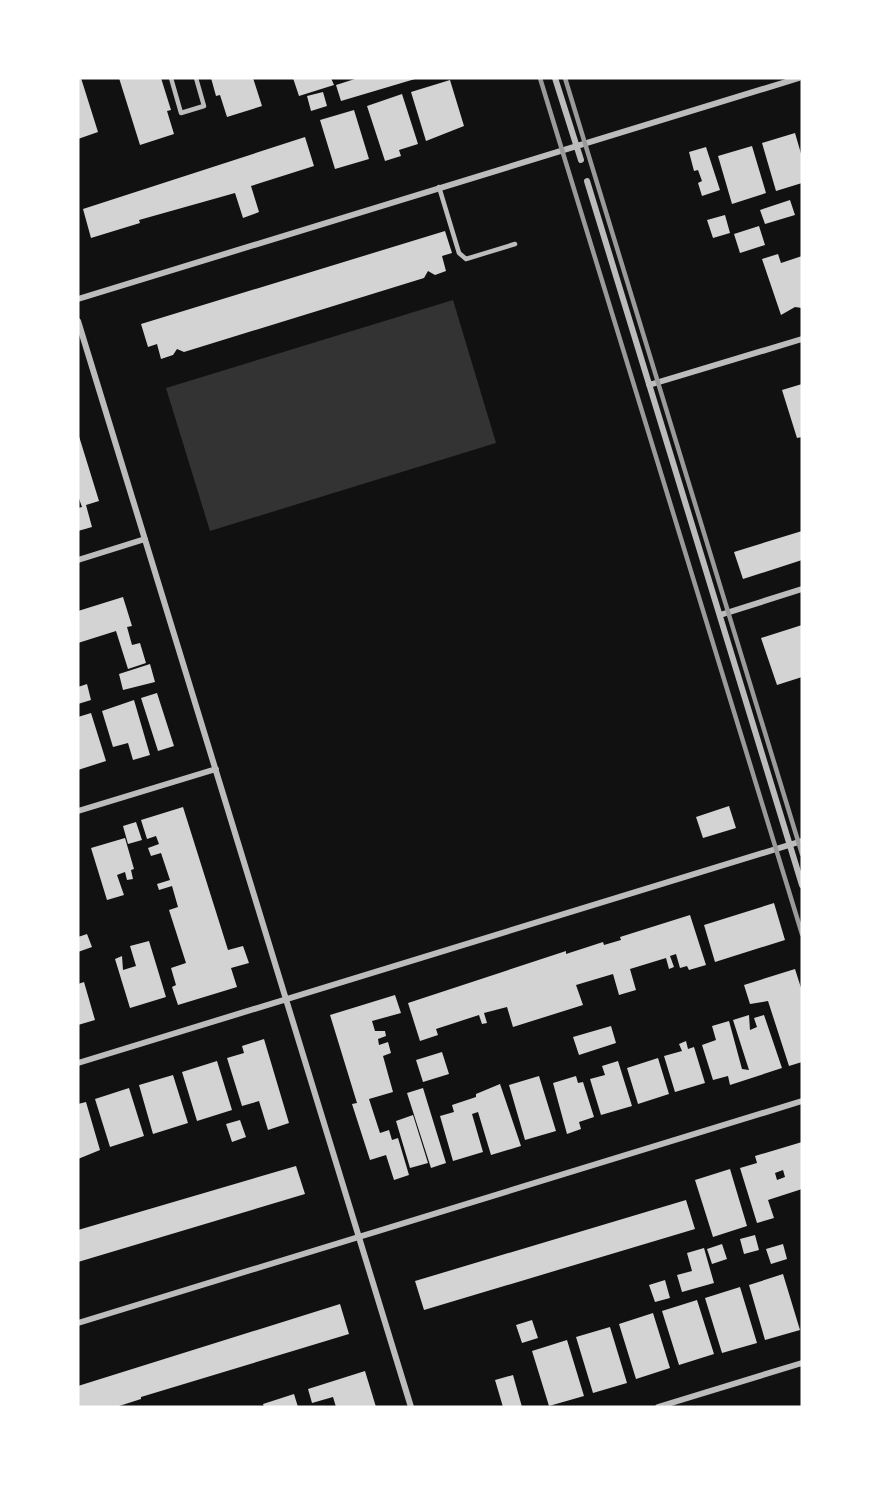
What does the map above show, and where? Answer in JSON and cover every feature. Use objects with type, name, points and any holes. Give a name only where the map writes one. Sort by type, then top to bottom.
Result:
[{"type":"street","points":[[555,78],[580,160]]},
{"type":"street","points":[[78,299],[799,78]]},
{"type":"street","points":[[587,181],[802,885]]},
{"type":"street","points":[[78,321],[411,1407]]},
{"type":"street","points":[[649,385],[802,339]]},
{"type":"street","points":[[78,560],[145,539]]},
{"type":"street","points":[[720,615],[802,589]]},
{"type":"street","points":[[78,811],[216,769]]},
{"type":"street","points":[[78,1063],[802,841]]},
{"type":"street","points":[[78,1323],[802,1101]]},
{"type":"street","points":[[658,1407],[802,1363]]},
{"type":"lane","points":[[171,78],[181,113],[204,106],[196,78]]},
{"type":"lane","points":[[439,187],[459,253],[466,259],[515,243]]},
{"type":"shaded area","points":[[453,300],[496,443],[210,531],[166,388]]},
{"type":"building","points":[[78,78],[81,78],[98,132],[78,139]]},
{"type":"building","points":[[119,78],[161,78],[171,110],[167,111],[174,134],[140,145]]},
{"type":"building","points":[[211,78],[253,78],[262,106],[227,117],[220,95],[216,96]]},
{"type":"building","points":[[293,78],[331,78],[334,85],[299,96]]},
{"type":"building","points":[[358,78],[415,79],[341,101],[336,85]]},
{"type":"building","points":[[450,80],[464,126],[426,141],[411,92]]},
{"type":"building","points":[[323,92],[327,106],[311,111],[307,96]]},
{"type":"building","points":[[402,94],[418,144],[399,150],[401,156],[385,161],[367,106]]},
{"type":"building","points":[[354,110],[369,159],[335,169],[320,120]]},
{"type":"building","points":[[795,133],[802,157],[802,183],[776,191],[762,143]]},
{"type":"building","points":[[305,137],[314,166],[251,186],[259,212],[243,218],[235,193],[139,220],[140,223],[91,238],[83,209]]},
{"type":"building","points":[[752,146],[766,193],[732,204],[718,156]]},
{"type":"building","points":[[706,147],[720,190],[702,196],[698,183],[702,181],[698,170],[694,171],[689,152]]},
{"type":"building","points":[[790,200],[795,215],[765,224],[760,210]]},
{"type":"building","points":[[725,215],[730,233],[713,238],[707,220]]},
{"type":"building","points":[[759,226],[765,245],[740,253],[734,234]]},
{"type":"building","points":[[445,231],[452,253],[442,256],[446,271],[435,275],[428,271],[424,278],[184,352],[177,349],[173,355],[161,359],[157,344],[148,347],[141,324]]},
{"type":"building","points":[[778,254],[781,263],[802,256],[802,308],[795,307],[781,315],[762,259]]},
{"type":"building","points":[[802,384],[802,437],[797,438],[782,390]]},
{"type":"building","points":[[78,433],[99,501],[86,505],[92,527],[78,531],[78,508],[82,507],[78,496]]},
{"type":"building","points":[[802,531],[802,560],[743,579],[734,552]]},
{"type":"building","points":[[123,597],[132,626],[127,627],[132,645],[140,643],[146,663],[128,669],[116,631],[78,643],[78,611]]},
{"type":"building","points":[[802,625],[802,677],[777,685],[761,638]]},
{"type":"building","points":[[150,664],[155,682],[123,690],[119,674]]},
{"type":"building","points":[[87,684],[91,700],[78,704],[78,687]]},
{"type":"building","points":[[157,693],[174,746],[158,751],[141,698]]},
{"type":"building","points":[[134,700],[150,755],[133,760],[128,743],[113,747],[102,711]]},
{"type":"building","points":[[91,713],[106,761],[78,770],[78,717]]},
{"type":"building","points":[[729,806],[736,828],[703,838],[696,817]]},
{"type":"building","points":[[183,807],[228,950],[243,946],[249,963],[231,968],[237,987],[178,1005],[172,987],[176,985],[171,968],[186,963],[169,910],[178,907],[172,886],[159,890],[157,884],[170,880],[161,853],[151,856],[148,848],[159,844],[156,836],[147,839],[141,820]]},
{"type":"building","points":[[136,822],[142,840],[128,844],[123,826]]},
{"type":"building","points":[[125,838],[134,869],[131,870],[133,879],[127,880],[125,872],[117,875],[124,895],[107,900],[91,848]]},
{"type":"building","points":[[774,903],[785,940],[715,962],[704,925]]},
{"type":"building","points":[[690,915],[706,965],[689,970],[687,966],[680,968],[676,954],[670,956],[674,967],[669,969],[666,958],[630,969],[636,990],[619,995],[613,974],[576,985],[583,1005],[513,1027],[507,1007],[484,1013],[487,1023],[482,1024],[479,1015],[436,1029],[438,1035],[420,1041],[408,1003],[566,951],[566,954],[603,942],[604,945],[621,940],[620,937]]},
{"type":"building","points":[[87,934],[92,947],[78,952],[78,937]]},
{"type":"building","points":[[149,941],[166,997],[130,1008],[115,959],[122,956],[123,970],[136,966],[130,946]]},
{"type":"building","points":[[795,969],[802,991],[802,1062],[789,1066],[768,1001],[750,1004],[744,985]]},
{"type":"building","points":[[84,982],[95,1020],[78,1025],[78,984]]},
{"type":"building","points":[[395,995],[401,1013],[372,1021],[375,1031],[385,1031],[386,1036],[378,1039],[379,1045],[388,1042],[391,1053],[383,1056],[393,1092],[369,1099],[380,1133],[389,1130],[392,1140],[398,1138],[409,1175],[394,1180],[386,1155],[370,1160],[352,1104],[357,1103],[330,1015]]},
{"type":"building","points":[[749,1015],[750,1030],[757,1027],[754,1018],[764,1015],[782,1068],[730,1085],[728,1076],[713,1080],[702,1045],[716,1040],[712,1026],[729,1021],[742,1069],[749,1070],[733,1020]]},
{"type":"building","points":[[611,1026],[616,1043],[579,1055],[573,1037]]},
{"type":"building","points":[[264,1039],[289,1123],[268,1130],[259,1101],[242,1106],[227,1058],[244,1053],[242,1046]]},
{"type":"building","points":[[686,1041],[688,1049],[694,1047],[705,1083],[675,1092],[664,1056],[682,1051],[679,1044]]},
{"type":"building","points":[[442,1052],[449,1074],[423,1082],[416,1060]]},
{"type":"building","points":[[658,1058],[669,1094],[638,1104],[627,1068]]},
{"type":"building","points":[[217,1061],[232,1110],[197,1121],[182,1072]]},
{"type":"building","points":[[618,1061],[632,1106],[601,1115],[590,1079],[605,1075],[602,1066]]},
{"type":"building","points":[[173,1075],[188,1123],[153,1134],[139,1085]]},
{"type":"building","points":[[539,1076],[556,1131],[525,1140],[509,1085]]},
{"type":"building","points":[[576,1076],[578,1083],[583,1082],[594,1117],[579,1122],[581,1129],[567,1134],[553,1083]]},
{"type":"building","points":[[500,1084],[521,1146],[491,1155],[478,1112],[472,1114],[483,1152],[453,1161],[440,1116],[454,1112],[452,1105],[476,1097],[476,1094]]},
{"type":"building","points":[[129,1088],[144,1136],[110,1147],[95,1099]]},
{"type":"building","points":[[423,1088],[446,1163],[431,1168],[407,1093]]},
{"type":"building","points":[[86,1102],[100,1150],[78,1159],[78,1104]]},
{"type":"building","points":[[413,1115],[428,1163],[410,1168],[396,1121]]},
{"type":"building","points":[[240,1120],[246,1137],[232,1142],[226,1124]]},
{"type":"building","points":[[802,1142],[802,1189],[768,1200],[774,1218],[757,1223],[740,1168],[757,1163],[755,1156]],"holes":[[[783,1170],[785,1177],[777,1180],[775,1173]]]},
{"type":"building","points":[[296,1166],[305,1194],[78,1262],[78,1230]]},
{"type":"building","points":[[730,1169],[747,1226],[713,1237],[695,1180]]},
{"type":"building","points":[[686,1200],[695,1229],[424,1310],[415,1281]]},
{"type":"building","points":[[755,1235],[759,1250],[744,1254],[740,1239]]},
{"type":"building","points":[[722,1244],[727,1259],[712,1264],[707,1249]]},
{"type":"building","points":[[783,1244],[787,1259],[771,1264],[766,1249]]},
{"type":"building","points":[[704,1248],[714,1283],[682,1292],[677,1275],[692,1271],[687,1253]]},
{"type":"building","points":[[783,1274],[800,1330],[765,1340],[749,1285]]},
{"type":"building","points":[[665,1280],[670,1298],[655,1302],[649,1285]]},
{"type":"building","points":[[740,1287],[757,1343],[722,1353],[705,1298]]},
{"type":"building","points":[[697,1300],[714,1354],[679,1365],[662,1311]]},
{"type":"building","points":[[340,1304],[349,1334],[141,1397],[141,1399],[116,1407],[78,1407],[78,1386]]},
{"type":"building","points":[[653,1313],[670,1368],[636,1379],[619,1324]]},
{"type":"building","points":[[532,1320],[538,1338],[522,1343],[516,1325]]},
{"type":"building","points":[[610,1327],[627,1383],[593,1393],[576,1337]]},
{"type":"building","points":[[567,1340],[584,1396],[549,1406],[532,1351]]},
{"type":"building","points":[[365,1371],[376,1407],[336,1407],[333,1397],[312,1403],[308,1389]]},
{"type":"building","points":[[513,1375],[522,1407],[503,1407],[495,1380]]},
{"type":"building","points":[[294,1394],[298,1407],[264,1407],[263,1404]]},
{"type":"railway","points":[[540,78],[802,934]]},
{"type":"railway","points":[[565,78],[802,854]]}]
